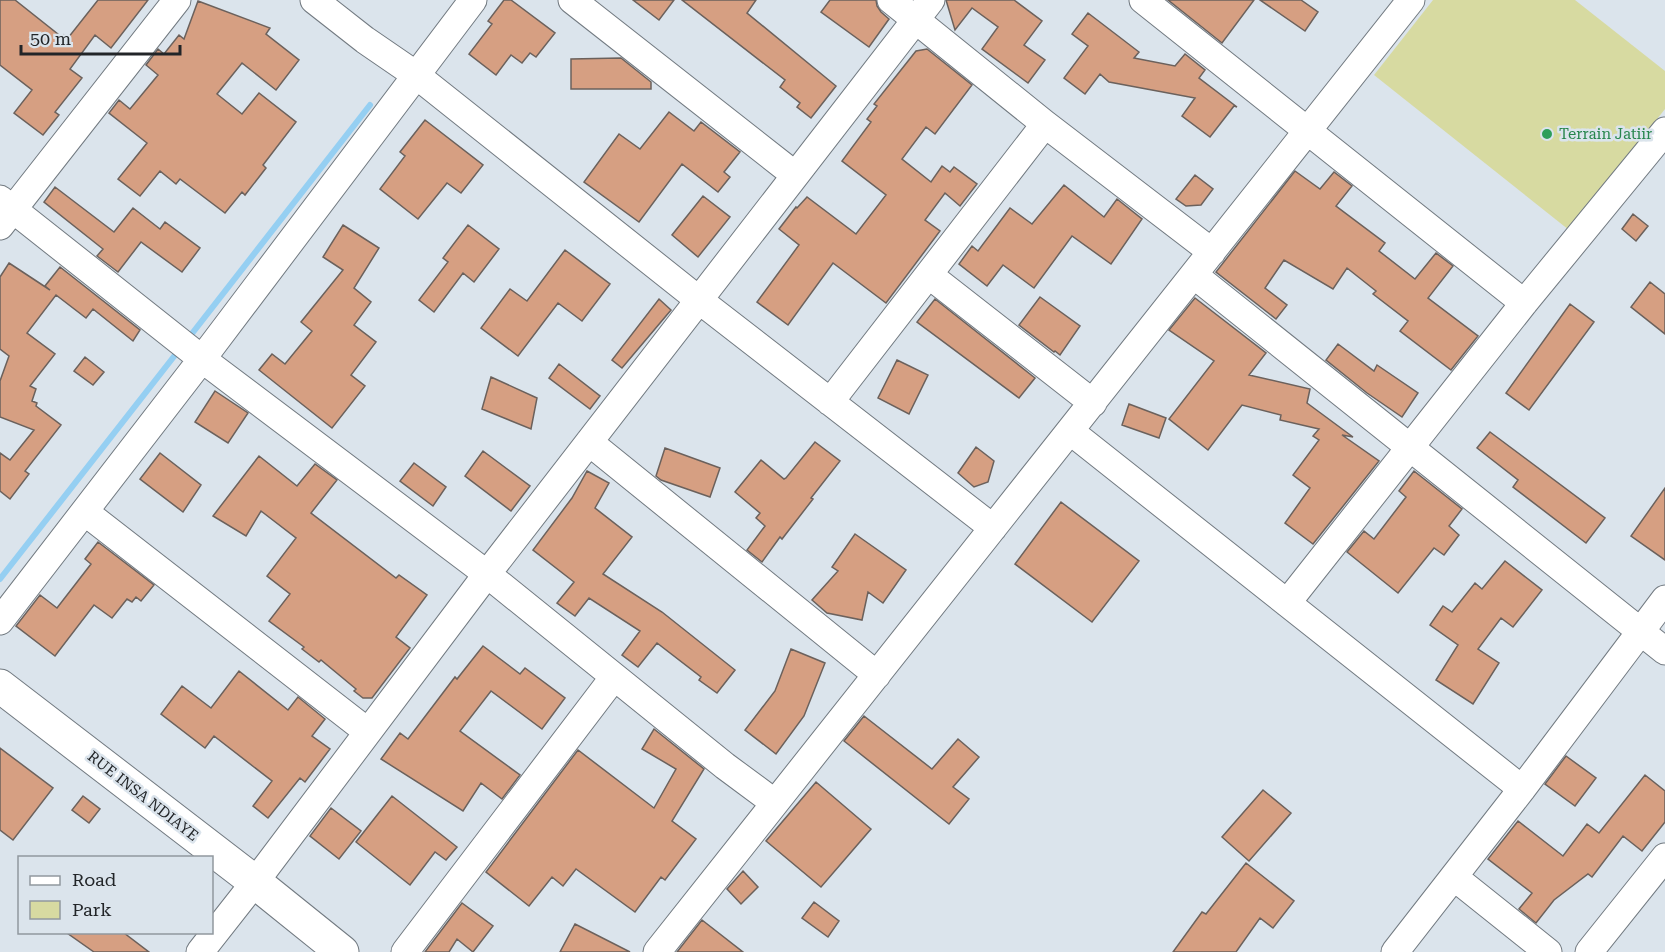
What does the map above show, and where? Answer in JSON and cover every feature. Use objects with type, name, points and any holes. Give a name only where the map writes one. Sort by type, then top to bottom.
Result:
[{"type":"main road","name":"RUE INSA NDIAYE","points":[[0,686],[255,882],[342,952]]},
{"type":"street","points":[[177,0],[4,211],[487,574],[725,766],[775,803]]},
{"type":"street","points":[[314,0],[365,40],[416,75],[699,300],[993,528]]},
{"type":"street","points":[[0,621],[202,359],[473,0]]},
{"type":"street","points":[[572,0],[795,176]]},
{"type":"street","points":[[891,0],[924,10],[1045,124],[1212,252]]},
{"type":"street","points":[[1143,0],[1524,303]]},
{"type":"street","points":[[657,952],[1308,131],[1400,4]]},
{"type":"street","points":[[200,952],[487,574],[924,10]]},
{"type":"street","points":[[830,402],[1045,124]]},
{"type":"street","points":[[1287,603],[1524,303],[1665,131]]},
{"type":"street","points":[[928,275],[1093,403]]},
{"type":"street","points":[[1194,275],[1665,651]]},
{"type":"street","points":[[1070,431],[1522,789]]},
{"type":"street","points":[[589,442],[877,675]]},
{"type":"street","points":[[85,512],[368,732]]},
{"type":"street","points":[[1395,952],[1522,789],[1665,599]]},
{"type":"street","points":[[405,952],[614,677]]},
{"type":"street","points":[[1589,952],[1665,857]]},
{"type":"street","points":[[1454,877],[1548,952]]},
{"type":"green space","name":"Terrain Jatiir","points":[[1433,0],[1575,0],[1665,71],[1665,109],[1569,230],[1374,75]]},
{"type":"building","points":[[0,0],[15,0],[63,38],[64,35],[68,38],[98,0],[148,0],[111,48],[95,35],[70,69],[82,78],[55,112],[59,115],[43,135],[14,113],[32,90],[0,65]]},
{"type":"building","points":[[504,0],[511,0],[555,33],[536,57],[530,53],[522,63],[511,55],[496,75],[469,54],[492,24],[488,21]]},
{"type":"building","points":[[633,0],[674,0],[659,20]]},
{"type":"building","points":[[682,0],[756,0],[747,13],[836,86],[811,118],[797,107],[800,103],[780,87],[785,80]]},
{"type":"building","points":[[830,0],[876,0],[881,12],[889,19],[869,47],[821,12]]},
{"type":"building","points":[[946,0],[1014,0],[1042,21],[1024,45],[1045,60],[1028,83],[982,49],[998,27],[972,8],[955,30]]},
{"type":"building","points":[[1168,0],[1254,0],[1222,43]]},
{"type":"building","points":[[1260,0],[1301,0],[1318,12],[1305,31]]},
{"type":"building","points":[[198,1],[270,28],[266,34],[299,60],[276,90],[242,63],[217,94],[242,114],[259,93],[296,122],[263,165],[266,168],[245,195],[242,192],[225,213],[180,179],[176,184],[160,171],[140,196],[118,179],[147,143],[109,113],[119,100],[130,109],[158,75],[146,65],[158,49],[164,54],[179,35],[184,39]]},
{"type":"building","points":[[1088,13],[1139,52],[1134,58],[1175,66],[1185,54],[1205,70],[1199,78],[1237,107],[1234,106],[1210,137],[1182,116],[1195,98],[1109,82],[1100,74],[1085,94],[1064,78],[1088,46],[1072,34]]},
{"type":"building","points":[[927,49],[972,85],[935,134],[926,127],[902,159],[931,182],[942,166],[950,172],[954,167],[977,184],[960,206],[945,193],[925,220],[940,231],[886,303],[833,263],[788,325],[757,302],[799,245],[779,229],[807,197],[856,234],[886,195],[842,161],[871,122],[867,119],[877,106],[874,104],[916,51]]},
{"type":"building","points":[[621,58],[651,82],[651,89],[571,89],[571,59]]},
{"type":"building","points":[[669,112],[694,131],[701,122],[740,152],[724,172],[730,177],[718,192],[682,164],[639,222],[584,182],[619,134],[640,149]]},
{"type":"building","points":[[425,120],[483,165],[461,193],[447,183],[418,219],[380,189],[405,156],[400,152]]},
{"type":"building","points":[[1295,171],[1320,189],[1334,172],[1352,186],[1336,206],[1385,243],[1379,251],[1415,279],[1436,253],[1453,266],[1428,298],[1478,336],[1451,370],[1400,331],[1408,321],[1373,294],[1376,291],[1347,268],[1333,289],[1284,260],[1265,288],[1287,305],[1276,319],[1216,272]]},
{"type":"building","points":[[1195,175],[1213,189],[1201,205],[1186,206],[1176,199]]},
{"type":"building","points":[[1064,185],[1104,217],[1117,199],[1142,219],[1111,264],[1072,236],[1034,288],[1003,265],[987,286],[959,264],[972,246],[978,251],[1010,208],[1032,224]]},
{"type":"building","points":[[55,187],[114,232],[133,208],[160,229],[165,222],[200,248],[182,272],[141,242],[118,272],[97,256],[103,249],[44,202]]},
{"type":"building","points":[[703,196],[730,217],[698,257],[672,235]]},
{"type":"building","points":[[1633,214],[1648,226],[1636,241],[1622,229]]},
{"type":"building","points":[[343,225],[379,248],[354,288],[371,302],[354,325],[376,342],[351,375],[365,386],[332,428],[259,370],[272,354],[285,364],[312,331],[301,322],[343,270],[323,257]]},
{"type":"building","points":[[468,225],[499,249],[474,282],[463,273],[434,312],[419,300],[448,262],[443,258]]},
{"type":"building","points":[[565,250],[610,284],[582,321],[558,303],[518,356],[481,328],[510,289],[527,301]]},
{"type":"building","points":[[9,263],[50,290],[45,286],[60,267],[140,330],[133,341],[93,309],[86,318],[56,295],[27,333],[55,354],[30,386],[36,389],[32,401],[61,425],[25,471],[29,474],[10,499],[0,491],[0,453],[10,460],[34,430],[0,417],[0,381],[9,356],[0,349],[0,277]]},
{"type":"building","points":[[1650,282],[1665,294],[1665,334],[1631,307]]},
{"type":"building","points":[[1040,297],[1080,326],[1060,355],[1019,325]]},
{"type":"building","points":[[1195,298],[1266,353],[1249,375],[1310,389],[1307,403],[1353,437],[1342,435],[1379,461],[1313,544],[1285,523],[1310,488],[1293,475],[1319,440],[1313,436],[1319,429],[1280,420],[1281,415],[1242,405],[1208,450],[1169,419],[1214,361],[1169,330]]},
{"type":"building","points":[[659,299],[671,310],[622,368],[612,360]]},
{"type":"building","points":[[935,299],[1035,378],[1019,398],[917,322]]},
{"type":"building","points":[[1570,304],[1594,322],[1529,410],[1506,393]]},
{"type":"building","points":[[1338,344],[1374,371],[1377,365],[1418,393],[1402,417],[1367,393],[1326,360]]},
{"type":"building","points":[[85,357],[104,372],[93,385],[74,371]]},
{"type":"building","points":[[897,360],[928,375],[909,414],[878,398]]},
{"type":"building","points":[[559,364],[600,396],[590,409],[549,378]]},
{"type":"building","points":[[491,377],[537,398],[531,429],[482,409]]},
{"type":"building","points":[[215,391],[248,413],[228,443],[195,422]]},
{"type":"building","points":[[1129,404],[1166,418],[1159,438],[1122,425]]},
{"type":"building","points":[[1490,432],[1605,518],[1586,543],[1513,487],[1518,480],[1477,448]]},
{"type":"building","points":[[815,442],[840,461],[811,498],[813,499],[762,562],[747,550],[765,526],[756,518],[760,513],[735,492],[761,460],[784,479],[786,478]]},
{"type":"building","points":[[976,447],[994,461],[988,482],[974,487],[958,473]]},
{"type":"building","points":[[665,448],[720,468],[710,497],[661,480],[656,476]]},
{"type":"building","points":[[483,451],[530,486],[511,511],[465,476]]},
{"type":"building","points":[[160,453],[201,485],[183,512],[140,479]]},
{"type":"building","points":[[259,456],[297,486],[315,464],[337,480],[311,513],[396,578],[399,575],[427,595],[396,637],[410,648],[372,698],[363,698],[354,691],[356,689],[321,660],[319,662],[302,649],[304,647],[269,621],[290,594],[267,576],[296,538],[261,511],[246,536],[213,516]]},
{"type":"building","points":[[414,463],[446,487],[433,506],[400,481]]},
{"type":"building","points":[[587,471],[609,483],[595,508],[632,537],[603,574],[662,612],[735,670],[717,693],[699,680],[701,677],[657,643],[638,667],[622,655],[640,631],[589,598],[575,616],[557,603],[574,582],[533,550],[572,498]]},
{"type":"building","points":[[1414,471],[1462,509],[1449,526],[1459,535],[1444,555],[1434,548],[1398,593],[1347,552],[1364,531],[1374,539],[1406,497],[1399,491]]},
{"type":"building","points":[[1665,488],[1665,560],[1631,536]]},
{"type":"building","points":[[1061,502],[1139,561],[1092,622],[1015,564]]},
{"type":"building","points":[[855,534],[906,570],[883,603],[868,592],[862,620],[827,613],[812,600],[838,571],[832,567]]},
{"type":"building","points":[[98,542],[154,585],[141,601],[136,597],[132,602],[127,599],[112,618],[94,605],[55,656],[16,626],[40,595],[57,608],[91,564],[85,559]]},
{"type":"building","points":[[1505,561],[1542,590],[1513,627],[1501,618],[1478,649],[1499,663],[1473,704],[1436,680],[1458,645],[1430,625],[1443,606],[1452,612],[1475,583],[1482,589]]},
{"type":"building","points":[[483,646],[520,674],[525,668],[565,698],[542,729],[491,691],[460,731],[520,775],[502,799],[481,783],[463,811],[381,759],[400,733],[408,739],[455,677],[457,679]]},
{"type":"building","points":[[791,649],[825,663],[804,716],[776,754],[745,730],[775,691]]},
{"type":"building","points":[[239,671],[288,710],[298,697],[325,719],[312,736],[330,749],[305,782],[300,778],[268,818],[253,806],[272,781],[214,736],[205,748],[161,714],[182,686],[211,708]]},
{"type":"building","points":[[864,716],[932,769],[958,739],[979,757],[953,787],[969,799],[949,824],[844,741]]},
{"type":"building","points":[[654,729],[704,769],[672,821],[696,839],[665,880],[661,877],[635,912],[576,869],[563,886],[552,877],[529,906],[486,872],[578,750],[654,808],[676,769],[642,749]]},
{"type":"building","points":[[0,748],[53,788],[13,840],[0,830]]},
{"type":"building","points":[[1566,756],[1596,778],[1575,806],[1545,784]]},
{"type":"building","points":[[1645,775],[1665,791],[1665,822],[1642,851],[1623,836],[1592,877],[1588,874],[1554,900],[1536,923],[1519,909],[1532,893],[1488,859],[1518,821],[1563,856],[1587,824],[1599,833]]},
{"type":"building","points":[[816,782],[871,829],[821,887],[766,841]]},
{"type":"building","points":[[1263,790],[1291,813],[1249,861],[1222,837]]},
{"type":"building","points":[[83,796],[100,809],[89,823],[72,810]]},
{"type":"building","points":[[392,796],[457,847],[446,860],[435,852],[410,885],[356,842]]},
{"type":"building","points":[[331,808],[361,831],[339,859],[310,836]]},
{"type":"building","points":[[1246,863],[1294,901],[1273,928],[1260,918],[1236,952],[1173,952],[1202,912],[1206,914]]},
{"type":"building","points":[[743,871],[758,887],[741,904],[727,889]]},
{"type":"building","points":[[814,902],[839,921],[828,937],[802,918]]},
{"type":"building","points":[[462,903],[493,926],[473,952],[457,939],[449,952],[425,952]]},
{"type":"building","points":[[702,920],[743,952],[677,952]]},
{"type":"building","points":[[575,924],[630,952],[560,952]]},
{"type":"building","points":[[68,934],[125,934],[149,952],[94,952]]},
{"type":"waterway","points":[[187,340],[370,105]]},
{"type":"waterway","points":[[0,579],[179,350]]},
{"type":"place","name":"Terrain Jatiir","points":[[1547,134]]}]
